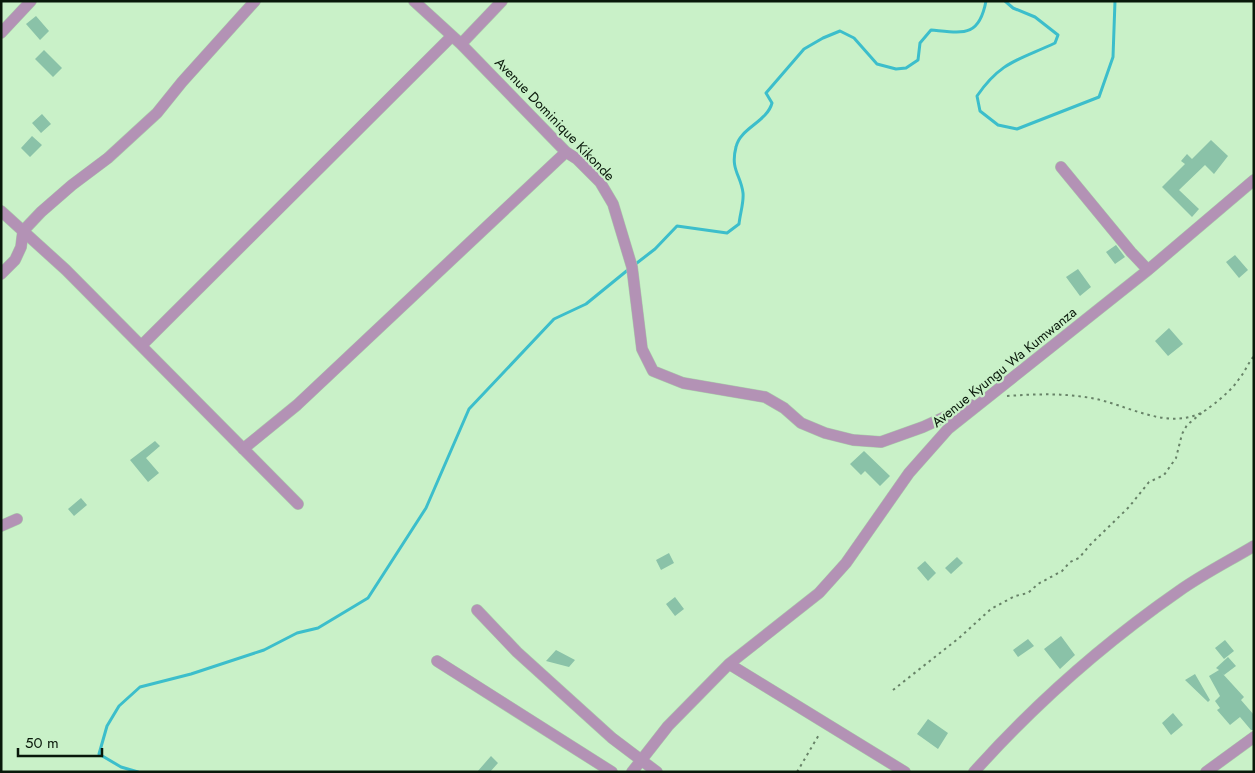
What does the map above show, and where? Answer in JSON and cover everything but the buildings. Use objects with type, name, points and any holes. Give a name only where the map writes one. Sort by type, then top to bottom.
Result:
[{"type":"street","points":[[1,32],[31,1]]},
{"type":"street","points":[[1,274],[15,260],[21,247],[23,231],[41,212],[108,158],[156,113],[255,1]]},
{"type":"street","name":"Avenue Dominique Kikonde","points":[[414,1],[456,40],[566,152],[577,159],[600,182],[613,204],[632,266],[642,349],[653,371],[683,383],[765,397],[784,408],[801,423],[825,433],[853,440],[881,442],[923,427],[988,398]]},
{"type":"street","points":[[142,345],[456,40],[502,1]]},
{"type":"street","points":[[243,449],[297,405],[566,152]]},
{"type":"street","points":[[1061,167],[1148,270]]},
{"type":"street","name":"Avenue Kyungu Wa Kumwanza","points":[[632,772],[668,726],[729,664],[819,593],[846,563],[928,450],[948,429],[1148,270],[1254,180]]},
{"type":"street","points":[[1,211],[66,270],[298,504]]},
{"type":"street","points":[[1,526],[17,519]]},
{"type":"street","points":[[974,772],[1015,728],[1079,669],[1120,635],[1181,590],[1254,546]]},
{"type":"street","points":[[477,610],[517,652],[612,738],[657,772]]},
{"type":"street","points":[[437,661],[612,772]]},
{"type":"street","points":[[729,664],[905,772]]},
{"type":"street","points":[[1206,772],[1254,737]]},
{"type":"path","points":[[893,690],[959,638],[991,608],[1015,596],[1028,593],[1038,584],[1062,571],[1070,562],[1079,558],[1129,507],[1149,482],[1164,475],[1176,458],[1182,434],[1188,425],[1240,379],[1254,356]]},
{"type":"path","points":[[988,398],[1048,393],[1090,398],[1166,418],[1189,416],[1204,411]]},
{"type":"path","points":[[797,772],[824,724]]},
{"type":"waterway","points":[[633,266],[655,249],[677,226],[727,233],[739,224],[743,197],[734,161],[738,140],[769,110],[772,103],[766,93],[804,49],[840,31],[854,38],[877,64],[896,69],[906,68],[918,60],[920,43],[931,30],[961,32],[974,27],[979,22],[986,1]]},
{"type":"waterway","points":[[1005,1],[1013,8],[1035,17],[1058,35],[1055,43],[1003,68],[994,75],[977,96],[980,111],[998,125],[1017,129],[1099,97],[1113,57],[1115,1]]},
{"type":"waterway","points":[[138,772],[121,767],[99,754],[107,726],[119,706],[140,687],[191,674],[264,650],[297,633],[318,628],[368,598],[426,508],[469,409],[554,319],[586,304],[629,269]]}]
